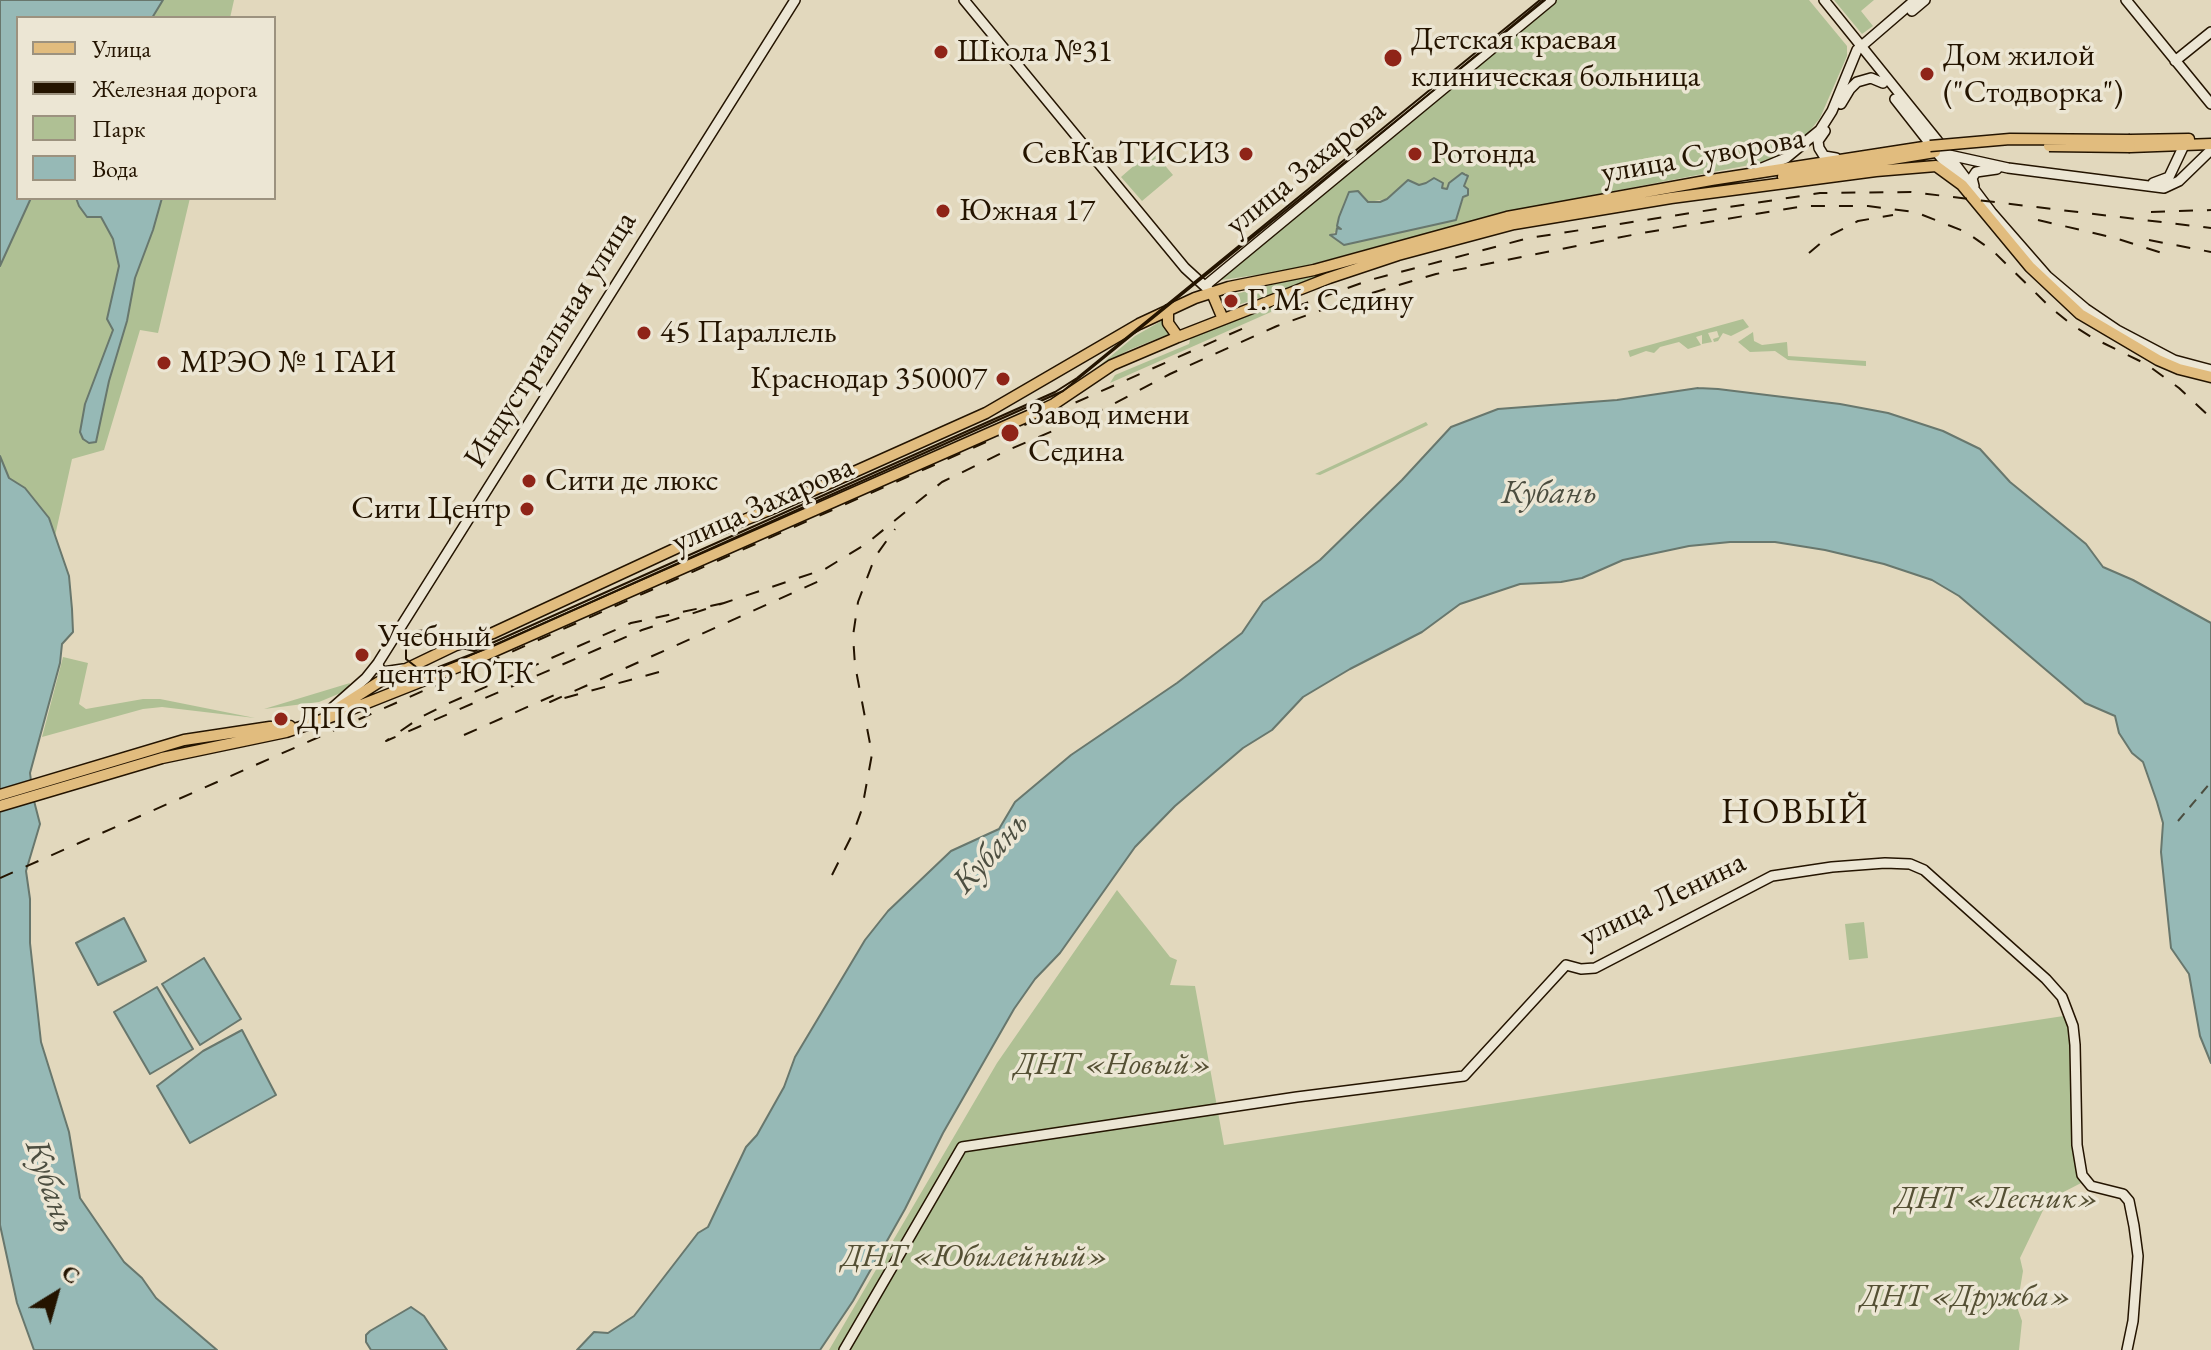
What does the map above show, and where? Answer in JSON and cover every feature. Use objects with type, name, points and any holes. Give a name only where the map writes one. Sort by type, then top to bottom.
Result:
[{"type":"main road","name":"улица Суворова","points":[[2130,143],[2163,147],[2211,137]]},
{"type":"main road","name":"улица Суворова","points":[[1209,289],[1314,270],[1507,217],[1732,177],[1982,141],[2185,142],[2211,147]]},
{"type":"main road","name":"улица Суворова","points":[[1671,198],[1850,160]]},
{"type":"main road","name":"улица Суворова","points":[[1223,319],[1398,255],[1514,224],[1671,198],[1929,166],[1942,168],[1962,185]]},
{"type":"main road","points":[[1962,185],[2024,261],[2080,314],[2158,360],[2211,377]]},
{"type":"main road","name":"улица Захарова","points":[[316,721],[379,682],[456,645],[493,633],[683,545],[986,413],[1139,324],[1209,289]]},
{"type":"main road","points":[[1209,289],[1223,319]]},
{"type":"main road","points":[[1168,310],[1168,323],[1178,337]]},
{"type":"main road","name":"улица Захарова","points":[[150,756],[286,732],[385,697],[1035,413],[1054,404],[1112,365],[1223,319]]},
{"type":"main road","points":[[379,682],[379,691],[385,697]]},
{"type":"main road","points":[[0,795],[150,756]]},
{"type":"main road","points":[[0,806],[150,756]]},
{"type":"street","name":"Индустриальная улица","points":[[316,721],[366,678],[378,663],[795,0]]},
{"type":"street","points":[[964,0],[1185,268],[1209,289]]},
{"type":"street","name":"улица Захарова","points":[[1209,289],[1551,0]]},
{"type":"street","points":[[1815,0],[1876,65],[2023,250],[2086,309],[2161,354],[2211,370]]},
{"type":"street","points":[[1824,0],[1962,185]]},
{"type":"street","points":[[1732,177],[1774,165],[1798,150],[1820,130],[1832,111],[1859,48],[1915,0]]},
{"type":"street","points":[[1876,65],[1869,52],[1871,45],[1925,0]]},
{"type":"street","points":[[2126,0],[2211,104]]},
{"type":"street","points":[[2175,61],[2211,32]]},
{"type":"street","points":[[1850,160],[1824,156],[1818,144],[1820,137],[1853,85],[1871,78],[1883,83]]},
{"type":"street","points":[[2171,177],[2185,142]]},
{"type":"street","points":[[2163,147],[2170,156],[2171,177]]},
{"type":"street","points":[[1949,155],[2008,168],[2138,185],[2171,177],[2211,147]]},
{"type":"street","points":[[1977,193],[1972,180],[1976,172],[2008,168]]},
{"type":"street","points":[[378,663],[383,672],[406,668]]},
{"type":"street","points":[[366,678],[363,694],[372,701]]},
{"type":"street","name":"улица Ленина","points":[[844,1350],[962,1147],[1297,1097],[1464,1076],[1566,965],[1581,969],[1595,968],[1772,876],[1885,863],[1910,864],[1924,870],[2046,979],[2062,997],[2073,1026],[2077,1145],[2082,1175],[2091,1186],[2123,1194],[2130,1205],[2138,1256],[2133,1321],[2127,1350]]},
{"type":"green space","points":[[163,0],[234,0],[230,16],[153,16]]},
{"type":"green space","points":[[1556,0],[1809,0],[1847,46],[1847,56],[1820,118],[1805,137],[1760,163],[1460,224],[1290,270],[1222,280],[1221,276]],"holes":[[[1461,173],[1466,173],[1464,197],[1455,220],[1344,245],[1332,234],[1341,229],[1344,202],[1362,194],[1368,202],[1387,199],[1408,180],[1418,185],[1441,185],[1447,189]]]},
{"type":"green space","points":[[1834,0],[1874,0],[1861,11],[1873,26],[1862,34]]},
{"type":"green space","points":[[1152,150],[1173,175],[1142,201],[1121,177]]},
{"type":"green space","points":[[30,200],[77,200],[79,206],[101,217],[113,240],[119,266],[107,319],[113,330],[85,404],[80,432],[96,441],[135,278],[161,200],[190,200],[158,333],[140,330],[104,450],[72,459],[55,536],[49,518],[25,488],[9,478],[0,456],[0,266]]},
{"type":"green space","points":[[1360,262],[1232,307],[1227,308],[1222,301],[1228,296]]},
{"type":"green space","points":[[1278,303],[1280,308],[1110,383],[1115,375],[1189,344],[1191,336]]},
{"type":"green space","points":[[1743,319],[1749,327],[1731,336],[1723,333],[1718,341],[1714,342],[1713,339],[1719,337],[1717,331],[1708,333],[1712,342],[1702,344],[1702,335],[1696,337],[1701,345],[1688,349],[1679,342],[1660,347],[1654,353],[1646,351],[1630,357],[1628,351]]},
{"type":"green space","points":[[1163,320],[1169,334],[1099,366],[1135,336]]},
{"type":"green space","points":[[1753,332],[1754,341],[1762,345],[1787,342],[1788,356],[1866,361],[1866,366],[1788,360],[1775,351],[1750,352],[1738,342]]},
{"type":"green space","points":[[1426,422],[1428,425],[1424,427],[1320,475],[1315,474]]},
{"type":"green space","points":[[63,657],[88,663],[79,704],[86,709],[160,699],[255,718],[162,707],[143,709],[42,737]]},
{"type":"green space","points":[[350,683],[348,690],[319,702],[264,709]]},
{"type":"green space","points":[[1117,890],[1170,957],[1177,960],[1170,985],[1195,986],[1224,1145],[2070,1015],[2085,1181],[2048,1200],[2020,1258],[2023,1271],[2017,1307],[2022,1321],[2019,1350],[829,1350],[997,1063]]},
{"type":"green space","points":[[1864,922],[1868,958],[1849,960],[1845,924]]},
{"type":"water","points":[[0,0],[163,0],[153,16],[16,16],[16,200],[30,200],[0,266]]},
{"type":"water","points":[[1462,173],[1468,176],[1464,186],[1468,189],[1468,195],[1463,197],[1456,220],[1344,245],[1330,235],[1336,234],[1337,228],[1341,229],[1337,226],[1349,192],[1358,191],[1368,202],[1380,202],[1408,180],[1419,185],[1434,178],[1443,183],[1442,188],[1447,189],[1449,183]]},
{"type":"water","points":[[77,200],[161,200],[135,278],[96,442],[89,443],[80,432],[85,404],[113,330],[107,319],[119,266],[113,239],[101,217],[87,217]]},
{"type":"water","name":"Кубань","points":[[1698,388],[1840,404],[1888,413],[1943,431],[1980,449],[2010,482],[2086,544],[2103,567],[2211,623],[2211,1063],[2200,1036],[2189,974],[2171,948],[2161,852],[2163,823],[2143,762],[2132,753],[2119,733],[2115,716],[2085,703],[1959,596],[1932,580],[1884,564],[1775,542],[1689,546],[1623,560],[1582,578],[1520,584],[1460,604],[1422,632],[1303,697],[1272,730],[1243,748],[1175,806],[1135,847],[1060,953],[1035,979],[1014,1009],[853,1301],[820,1350],[577,1350],[594,1332],[608,1333],[634,1316],[698,1233],[708,1227],[746,1147],[757,1135],[784,1087],[795,1057],[865,940],[888,911],[951,851],[999,829],[1015,802],[1071,755],[1177,683],[1242,633],[1263,602],[1320,560],[1451,427],[1498,409],[1617,400]]},
{"type":"water","name":"Кубань","points":[[0,456],[9,478],[25,488],[49,518],[69,576],[72,609],[73,632],[62,644],[60,663],[30,773],[40,824],[26,871],[41,1042],[69,1132],[80,1198],[124,1262],[142,1278],[156,1298],[217,1350],[34,1350],[17,1303],[0,1225]]},
{"type":"water","points":[[124,918],[146,961],[98,985],[76,943]]},
{"type":"water","points":[[204,958],[241,1019],[200,1045],[162,984]]},
{"type":"water","points":[[157,987],[193,1049],[150,1074],[114,1012]]},
{"type":"water","points":[[242,1030],[276,1095],[190,1143],[157,1086],[203,1051]]},
{"type":"water","points":[[411,1307],[424,1316],[447,1350],[371,1350],[366,1335]]},
{"type":"ferry route","points":[[2178,821],[2211,782]]},
{"type":"tram line","points":[[1540,0],[1077,378],[1055,392],[474,651],[429,630],[417,631],[406,643],[406,659],[420,670],[431,670],[493,646],[1063,391],[1545,0]]},
{"type":"railway","points":[[1295,307],[1370,280],[1529,238],[1820,193],[1911,192],[2211,228]]},
{"type":"railway","points":[[724,603],[631,623],[447,704],[386,741],[642,630],[724,603],[825,569],[866,544],[942,482],[1277,326],[1436,274],[1642,233],[1804,206],[1868,206],[1915,212],[1966,232],[1993,251],[2072,325],[2146,364],[2179,388],[2211,418]]},
{"type":"railway","points":[[2151,212],[2211,210]]},
{"type":"railway","points":[[1809,253],[1829,236],[1858,221],[1893,215]]},
{"type":"railway","points":[[2038,220],[2115,238],[2162,253]]},
{"type":"railway","points":[[2149,240],[2211,252]]},
{"type":"railway","points":[[0,878],[1244,328]]},
{"type":"railway","points":[[832,875],[862,809],[872,754],[855,665],[853,636],[858,602],[875,557],[895,529]]},
{"type":"railway","points":[[659,672],[550,702],[826,578]]},
{"type":"railway","points":[[464,735],[559,693]]},
{"type":"place","name":"Школа №31","points":[[941,52]]},
{"type":"place","name":"Детская краевая клиническая больница","points":[[1393,58]]},
{"type":"place","name":"Дом жилой (\"Стодворка\")","points":[[1927,74]]},
{"type":"place","name":"СевКавТИСИЗ","points":[[1246,154]]},
{"type":"place","name":"Ротонда","points":[[1415,154]]},
{"type":"place","name":"Южная 17","points":[[943,211]]},
{"type":"place","name":"Г. М. Седину","points":[[1231,301]]},
{"type":"place","name":"45 Параллель","points":[[644,333]]},
{"type":"place","name":"МРЭО № 1 ГАИ","points":[[164,363]]},
{"type":"place","name":"Краснодар 350007","points":[[1003,379]]},
{"type":"place","name":"Завод имени Седина","points":[[1010,433]]},
{"type":"place","name":"Сити де люкс","points":[[529,481]]},
{"type":"place","name":"Сити Центр","points":[[527,509]]},
{"type":"place","name":"Учебный центр ЮТК","points":[[362,655]]},
{"type":"place","name":"ДПС","points":[[281,719]]},
{"type":"district","name":"НОВЫЙ","points":[[1795,813]]},
{"type":"park label","name":"ДНТ «Новый»","points":[[1113,1065]]},
{"type":"park label","name":"ДНТ «Лесник»","points":[[1997,1199]]},
{"type":"park label","name":"ДНТ «Юбилейный»","points":[[975,1257]]},
{"type":"park label","name":"ДНТ «Дружба»","points":[[1966,1297]]}]
